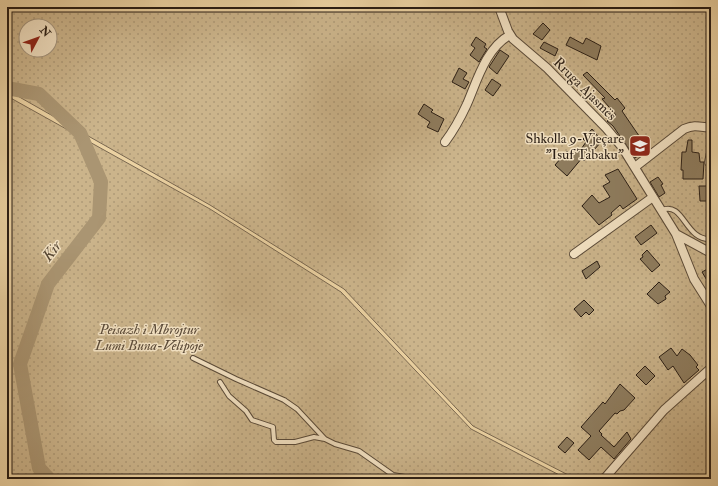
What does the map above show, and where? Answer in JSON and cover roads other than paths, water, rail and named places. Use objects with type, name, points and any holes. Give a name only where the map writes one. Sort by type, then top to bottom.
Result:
[{"type":"street","name":"Rruga Ajasmës","points":[[499,7],[510,35],[547,68],[606,128],[635,166],[676,234],[694,279],[711,306]]},
{"type":"street","points":[[445,142],[467,104],[483,67],[497,47],[510,35]]},
{"type":"street","points":[[635,166],[691,126],[710,129]]},
{"type":"street","points":[[709,162],[711,153]]},
{"type":"street","points":[[574,254],[653,197]]},
{"type":"street","name":"Rruga Ajasmës","points":[[676,234],[711,253]]},
{"type":"street","points":[[604,479],[664,410],[711,368]]},
{"type":"lane","points":[[661,210],[669,208],[675,211],[696,236],[701,239],[711,239]]},
{"type":"lane","points":[[193,358],[284,400],[297,409],[325,439]]},
{"type":"lane","points":[[220,382],[229,396],[246,411],[251,419],[273,427],[274,440],[276,442],[293,442],[314,437],[325,439],[335,444],[359,451],[393,474],[416,479]]},
{"type":"waterway","name":"Kir","points":[[7,88],[39,94],[80,133],[101,182],[99,218],[48,284],[20,364],[39,468],[49,479]]},
{"type":"place","name":"Shkolla 9-Vjeçare \"Isuf Tabaku\"","points":[[640,146]]},
{"type":"park label","name":"Peisazh i Mbrojtur Lumi Buna-Velipoje","points":[[149,338]]}]
